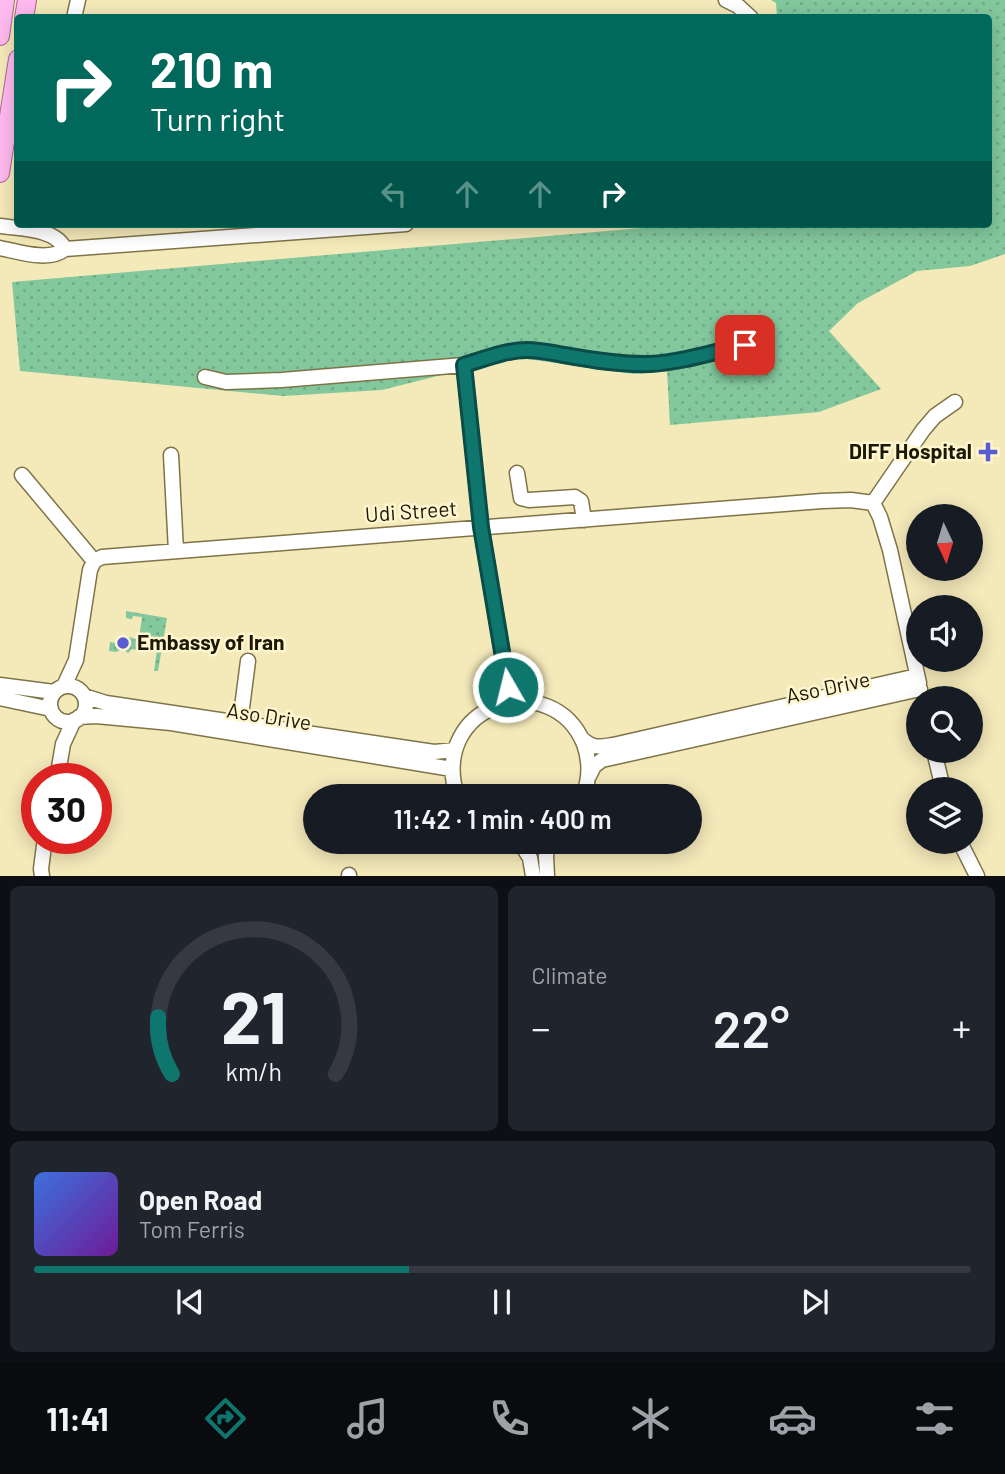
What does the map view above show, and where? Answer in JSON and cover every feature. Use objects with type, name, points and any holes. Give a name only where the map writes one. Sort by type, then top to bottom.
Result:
[{"type":"main road","points":[[0,36],[5,0]]},
{"type":"main road","points":[[0,173],[5,110],[14,75]]},
{"type":"street","points":[[726,0],[747,14]]},
{"type":"street","points":[[37,228],[54,236],[65,249]]},
{"type":"street","points":[[0,248],[51,257],[65,249],[351,228]]},
{"type":"street","points":[[205,377],[226,382],[282,380],[464,365],[495,355],[527,350],[620,363],[650,364],[683,360],[745,345]]},
{"type":"street","points":[[464,365],[481,527],[508,687],[503,704]]},
{"type":"street","points":[[920,686],[890,550],[873,503],[923,430],[935,416],[955,402]]},
{"type":"street","points":[[171,455],[176,551]]},
{"type":"street","points":[[517,473],[521,498],[529,500],[575,497],[581,501],[584,520]]},
{"type":"street","points":[[22,475],[94,561],[85,595],[76,660],[85,707],[63,744],[60,763]]},
{"type":"street","name":"Udi Street","points":[[94,561],[102,557],[822,501],[851,500],[873,503]]},
{"type":"street","points":[[63,744],[50,703],[76,660]]},
{"type":"street","points":[[240,723],[248,661]]},
{"type":"street","points":[[0,685],[59,689],[70,686],[82,693]]},
{"type":"street","name":"Aso Drive","points":[[581,738],[589,746],[613,745],[906,691]]},
{"type":"street","name":"Aso Drive","points":[[589,776],[593,766],[602,760],[906,691]]},
{"type":"street","name":"Aso Drive","points":[[82,693],[106,703],[434,752],[455,750]]},
{"type":"street","points":[[0,698],[54,713],[68,721],[77,719]]},
{"type":"street","points":[[453,784],[455,750],[465,730],[485,712],[503,704],[525,702],[552,709],[573,727],[586,750],[589,763],[587,784]]},
{"type":"street","name":"Aso Drive","points":[[77,719],[96,716],[171,723],[452,769]]},
{"type":"street","points":[[42,876],[43,854]]},
{"type":"street","points":[[528,854],[533,876]]},
{"type":"street","points":[[546,854],[547,876]]},
{"type":"street","points":[[964,854],[971,875]]},
{"type":"green space","points":[[771,0],[1005,0],[1005,254],[970,266],[917,271],[858,303],[829,331],[881,389],[819,412],[670,425],[667,371],[634,374],[513,357],[382,390],[283,396],[20,371],[12,282],[641,228],[992,228],[992,14],[777,14],[776,3]]},
{"type":"green space","points":[[126,611],[167,618],[158,671],[154,671],[157,650],[141,650],[139,644],[137,650],[132,649],[128,653],[123,649],[109,651],[110,642],[118,647],[125,642],[122,638],[125,636],[139,638],[142,617],[126,618]]},
{"type":"place","name":"DIFF Hospital","points":[[988,452]]},
{"type":"place","name":"Embassy of Iran","points":[[123,643]]},
{"type":"route","points":[[508,687],[481,527],[464,365],[495,355],[527,350],[620,363],[650,364],[683,360],[745,345]]}]
